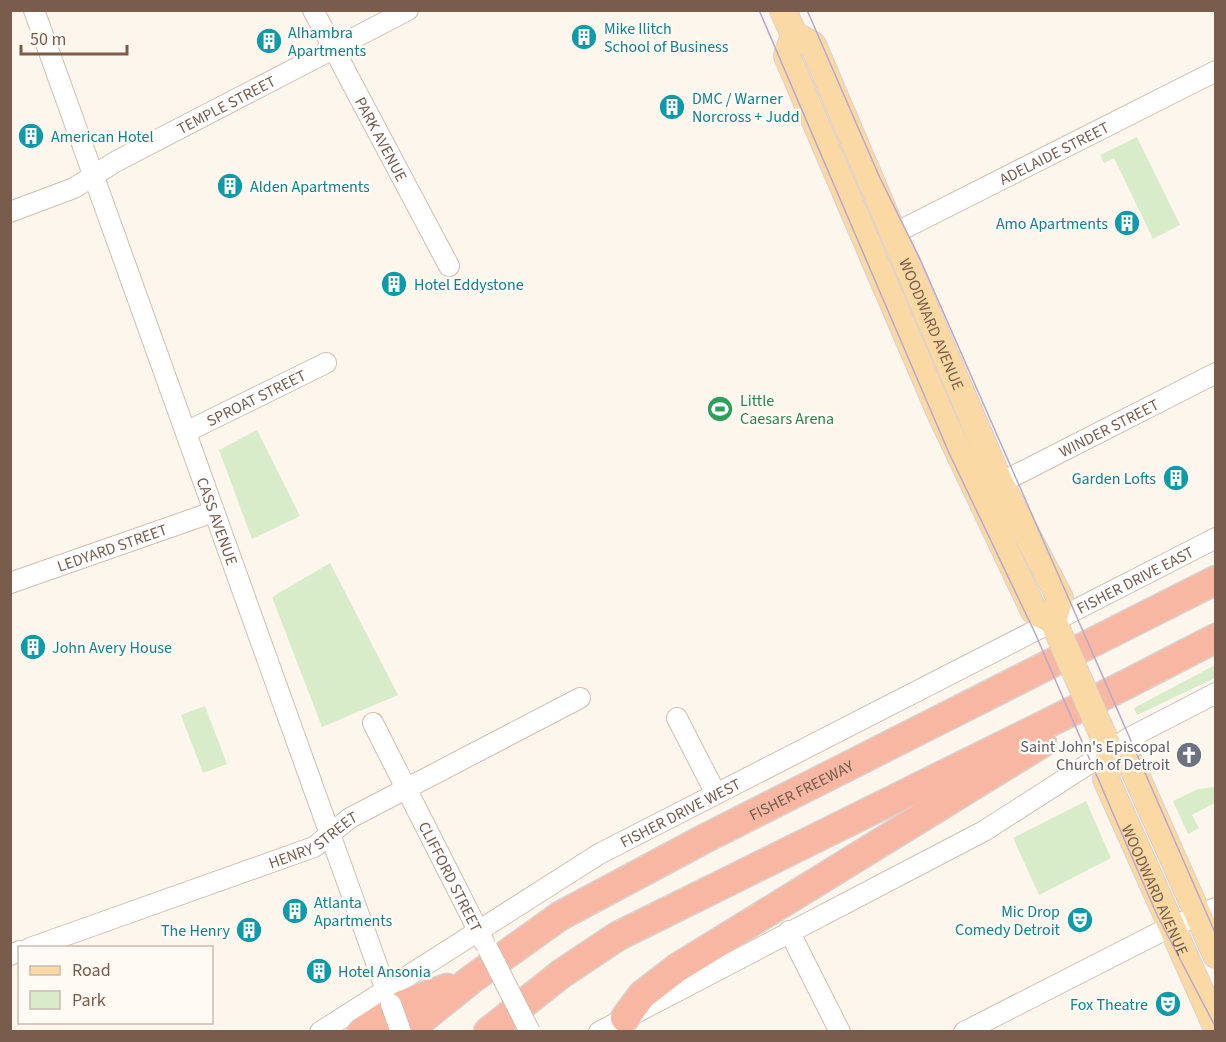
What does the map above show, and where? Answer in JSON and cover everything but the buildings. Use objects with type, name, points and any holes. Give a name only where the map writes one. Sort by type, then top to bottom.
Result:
[{"type":"highway","name":"FISHER FREEWAY","points":[[406,1032],[471,979],[560,916],[704,839],[1215,580]]},
{"type":"highway","points":[[488,1032],[561,974],[618,936],[1127,684],[1215,638]]},
{"type":"highway","points":[[625,1018],[642,995],[677,968],[1028,752],[1127,684]]},
{"type":"highway","points":[[361,1032],[404,1004],[471,979]]},
{"type":"main road","name":"WOODWARD AVENUE","points":[[783,10],[794,35],[813,45],[1000,483],[1060,598],[1056,626],[1110,751],[1106,779],[1215,1026]]},
{"type":"main road","name":"WOODWARD AVENUE","points":[[794,35],[787,56],[941,415],[1034,611],[1056,626]]},
{"type":"main road","name":"WOODWARD AVENUE","points":[[1110,751],[1131,764],[1207,911],[1215,955]]},
{"type":"street","name":"CASS AVENUE","points":[[34,10],[401,1032]]},
{"type":"street","name":"PARK AVENUE","points":[[313,10],[448,266]]},
{"type":"street","name":"TEMPLE STREET","points":[[10,212],[74,188],[115,162],[408,10]]},
{"type":"street","name":"ADELAIDE STREET","points":[[895,233],[1215,71]]},
{"type":"street","name":"SPROAT STREET","points":[[186,432],[326,363]]},
{"type":"street","name":"WINDER STREET","points":[[1000,483],[1215,373]]},
{"type":"street","name":"LEDYARD STREET","points":[[10,584],[213,512]]},
{"type":"street","name":"FISHER DRIVE EAST","points":[[1056,626],[1215,538]]},
{"type":"street","name":"FISHER DRIVE WEST","points":[[320,1032],[388,998],[477,930],[599,854],[1056,626]]},
{"type":"street","points":[[600,1032],[789,931],[984,831],[1137,733],[1215,693]]},
{"type":"street","name":"HENRY STREET","points":[[36,946],[314,847],[350,818],[580,698]]},
{"type":"street","points":[[677,718],[716,794]]},
{"type":"street","name":"CLIFFORD STREET","points":[[373,723],[530,1032]]},
{"type":"street","points":[[964,1032],[1207,911]]},
{"type":"street","points":[[789,931],[840,1032]]},
{"type":"green space","points":[[1137,137],[1180,225],[1153,239],[1114,158],[1104,163],[1100,155]]},
{"type":"green space","points":[[257,430],[300,516],[252,539],[219,450]]},
{"type":"green space","points":[[330,563],[398,695],[322,727],[272,597]]},
{"type":"green space","points":[[1215,665],[1215,678],[1137,715],[1134,708]]},
{"type":"green space","points":[[205,706],[227,764],[203,773],[181,715]]},
{"type":"green space","points":[[1215,787],[1215,803],[1192,815],[1199,828],[1188,834],[1173,801],[1198,789]]},
{"type":"green space","points":[[1086,801],[1111,858],[1039,895],[1013,838]]},
{"type":"tram line","points":[[759,10],[949,453],[1035,633],[1157,915],[1216,1028]]},
{"type":"tram line","points":[[807,10],[880,178],[920,259],[1216,935]]},
{"type":"place","name":"Mike Ilitch School of Business","points":[[584,37]]},
{"type":"place","name":"Alhambra Apartments","points":[[269,41]]},
{"type":"place","name":"DMC / Warner Norcross + Judd","points":[[672,107]]},
{"type":"place","name":"American Hotel","points":[[31,136]]},
{"type":"place","name":"Alden Apartments","points":[[230,186]]},
{"type":"place","name":"Amo Apartments","points":[[1127,223]]},
{"type":"place","name":"Hotel Eddystone","points":[[394,284]]},
{"type":"place","name":"Little Caesars Arena","points":[[720,409]]},
{"type":"place","name":"Garden Lofts","points":[[1176,478]]},
{"type":"place","name":"John Avery House","points":[[33,647]]},
{"type":"place","name":"Saint John's Episcopal Church of Detroit","points":[[1189,755]]},
{"type":"place","name":"Atlanta Apartments","points":[[295,911]]},
{"type":"place","name":"Mic Drop Comedy Detroit","points":[[1080,920]]},
{"type":"place","name":"The Henry","points":[[249,930]]},
{"type":"place","name":"Hotel Ansonia","points":[[319,971]]},
{"type":"place","name":"Fox Theatre","points":[[1168,1004]]}]
